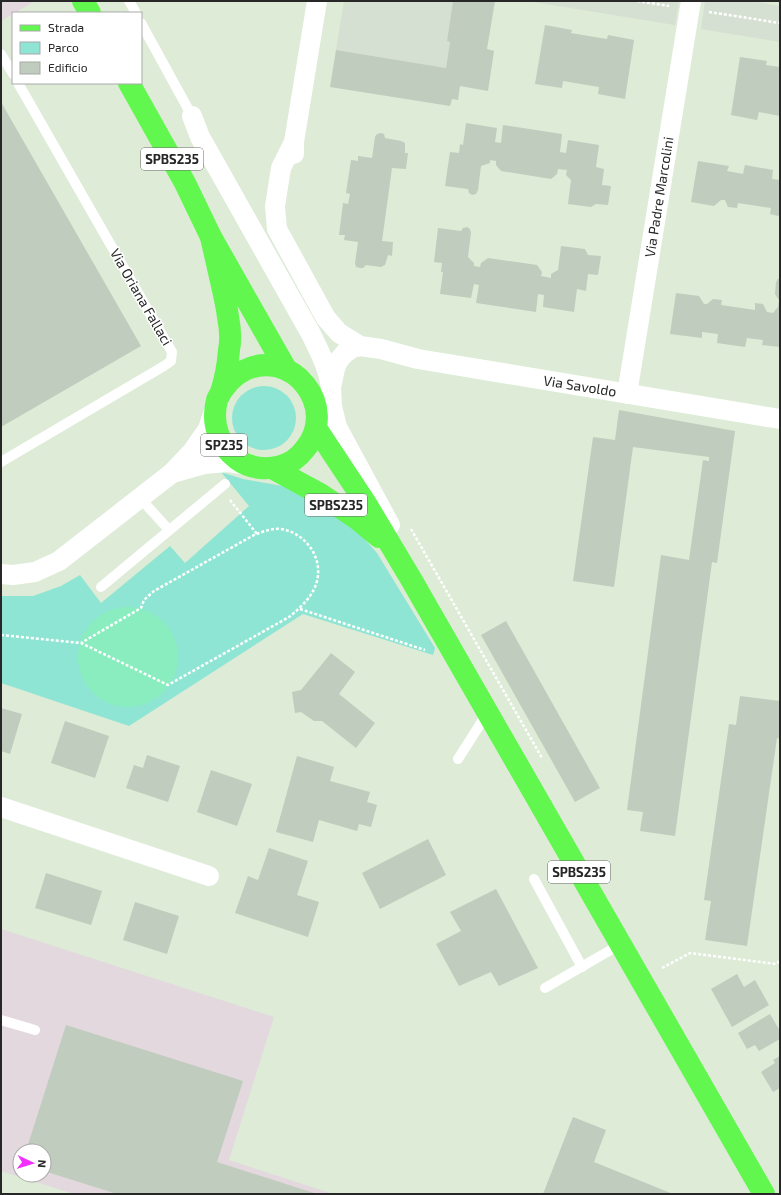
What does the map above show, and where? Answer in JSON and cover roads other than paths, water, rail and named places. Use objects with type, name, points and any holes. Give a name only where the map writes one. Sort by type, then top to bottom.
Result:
[{"type":"main road","points":[[83,1],[89,12]]},
{"type":"main road","name":"SPBS235","points":[[130,84],[185,183],[211,237],[286,369]]},
{"type":"main road","name":"SPBS235","points":[[211,237],[228,316],[230,349],[219,396]]},
{"type":"main road","points":[[219,396],[230,380],[242,371],[257,366],[272,366],[286,369],[301,379],[312,393],[317,411],[316,428],[310,443],[300,455],[287,464],[262,468]]},
{"type":"main road","name":"SP235","points":[[219,396],[215,417],[217,434],[226,449],[238,460],[262,468]]},
{"type":"main road","name":"SPBS235","points":[[316,428],[395,550],[764,1194]]},
{"type":"main road","name":"SPBS235","points":[[262,468],[320,494],[356,518],[395,550]]},
{"type":"street","points":[[317,1],[294,142],[295,169],[288,207],[288,216],[290,225],[336,311],[380,349]]},
{"type":"street","name":"Via Padre Marcolini","points":[[627,394],[691,1]]},
{"type":"street","points":[[192,116],[200,137],[325,363],[329,373],[332,406],[337,427],[387,519],[411,579]]},
{"type":"street","points":[[294,142],[281,168],[275,206],[277,229],[326,318],[339,333],[360,346]]},
{"type":"street","points":[[331,387],[338,361],[352,348],[360,346]]},
{"type":"street","name":"Via Savoldo","points":[[360,346],[380,349],[418,359],[780,419]]},
{"type":"street","points":[[1,574],[13,576],[35,572],[59,561],[172,473],[192,452],[208,429],[219,396]]},
{"type":"street","points":[[172,473],[204,464],[228,462],[262,468]]},
{"type":"street","points":[[1,807],[209,876]]},
{"type":"lane","points":[[129,1],[135,12]]},
{"type":"lane","points":[[142,25],[192,116]]},
{"type":"lane","points":[[1,54],[12,72]]},
{"type":"lane","name":"Via Oriana Fallaci","points":[[1,462],[164,366],[171,361],[172,352],[19,84]]},
{"type":"lane","points":[[101,587],[223,486]]},
{"type":"lane","points":[[140,498],[169,530]]},
{"type":"lane","points":[[458,759],[488,712]]},
{"type":"lane","points":[[534,880],[582,967]]},
{"type":"lane","points":[[545,988],[621,944]]},
{"type":"lane","points":[[1,1020],[35,1030]]}]
